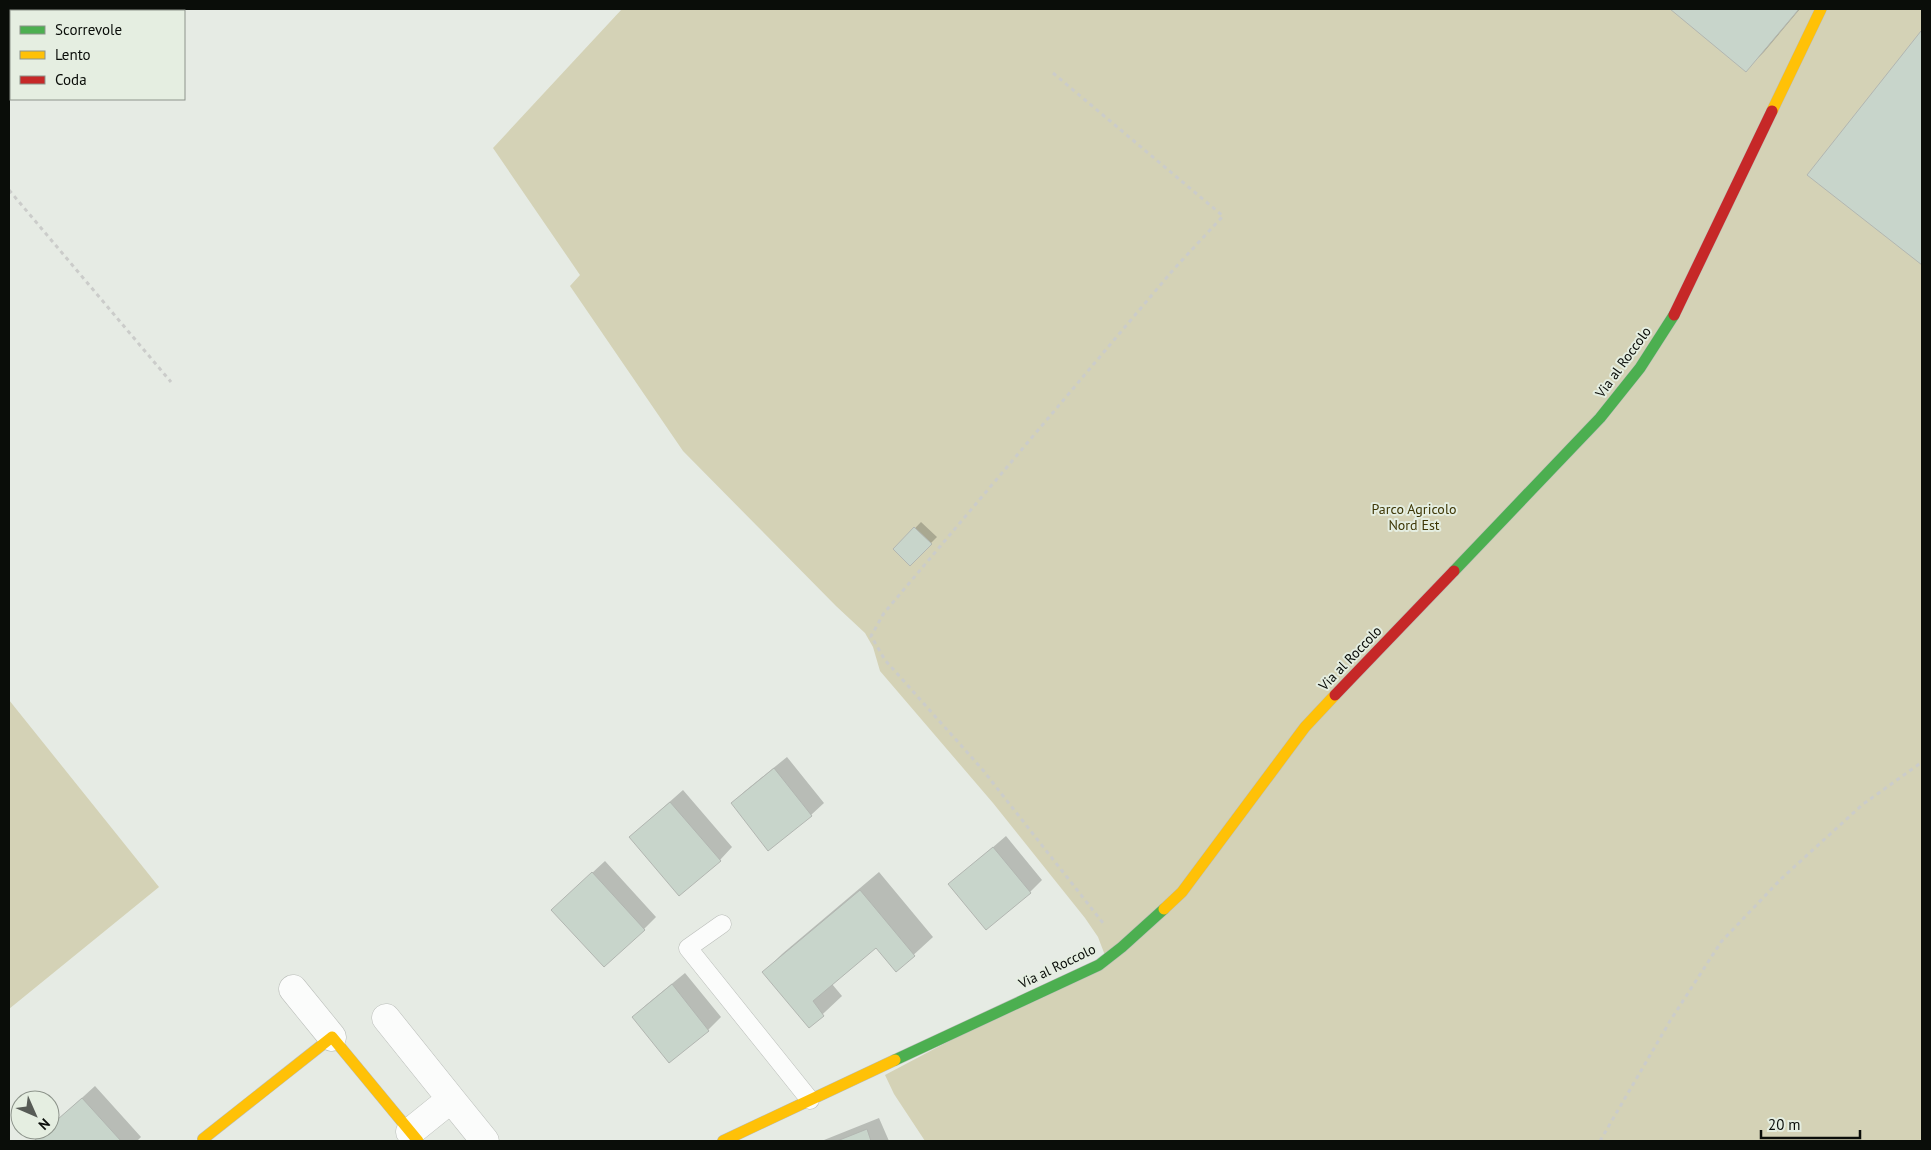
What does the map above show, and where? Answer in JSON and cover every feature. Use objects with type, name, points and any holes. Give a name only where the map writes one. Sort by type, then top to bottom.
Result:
[{"type":"street","name":"Via al Roccolo","points":[[722,1141],[1099,965],[1122,947],[1182,892],[1305,727],[1600,418],[1640,368],[1679,307],[1821,9]]},
{"type":"street","points":[[292,989],[414,1137],[451,1099]]},
{"type":"street","points":[[386,1018],[485,1141]]},
{"type":"street","points":[[203,1139],[332,1037]]},
{"type":"lane","points":[[722,924],[688,948],[810,1100]]},
{"type":"path","points":[[1053,74],[1223,216],[1173,270],[884,613],[871,636],[886,660],[982,769],[1122,947]]},
{"type":"path","points":[[9,190],[171,382]]},
{"type":"path","points":[[1600,1141],[1670,1021],[1721,942],[1780,878],[1862,805],[1922,762]]},
{"type":"green space","name":"Parco Agricolo Nord Est","points":[[622,9],[1922,9],[1922,1141],[925,1141],[894,1094],[885,1075],[1106,958],[1098,937],[1085,918],[993,803],[880,671],[873,647],[865,633],[683,451],[570,286],[580,275],[493,148]]},
{"type":"green space","points":[[9,700],[159,887],[9,1009]]},
{"type":"building","points":[[1670,9],[1799,9],[1746,72]]},
{"type":"building","points":[[1922,31],[1922,265],[1807,175]]},
{"type":"building","points":[[914,527],[932,544],[910,566],[893,549]]},
{"type":"building","points":[[774,768],[812,816],[768,851],[731,803]]},
{"type":"building","points":[[670,802],[721,861],[679,896],[629,837]]},
{"type":"building","points":[[993,847],[1031,893],[986,930],[948,884]]},
{"type":"building","points":[[592,872],[645,930],[604,967],[551,910]]},
{"type":"building","points":[[860,890],[915,956],[896,972],[876,948],[813,1001],[824,1016],[809,1028],[762,972]]},
{"type":"building","points":[[672,984],[709,1031],[669,1063],[632,1017]]},
{"type":"building","points":[[82,1098],[121,1141],[34,1141],[60,1140],[60,1117]]},
{"type":"building","points":[[867,1129],[871,1141],[837,1141]]},
{"type":"traffic: fast","points":[[1454,571],[1600,418],[1640,368],[1674,315]]},
{"type":"traffic: fast","points":[[895,1060],[1099,965],[1164,909]]},
{"type":"traffic: slow","points":[[1772,111],[1821,9]]},
{"type":"traffic: slow","points":[[1164,909],[1182,892],[1305,727],[1335,695]]},
{"type":"traffic: slow","points":[[203,1139],[332,1037],[418,1141]]},
{"type":"traffic: slow","points":[[723,1141],[895,1060]]},
{"type":"traffic: jam","points":[[1674,315],[1772,111]]},
{"type":"traffic: jam","points":[[1335,695],[1454,571]]}]
